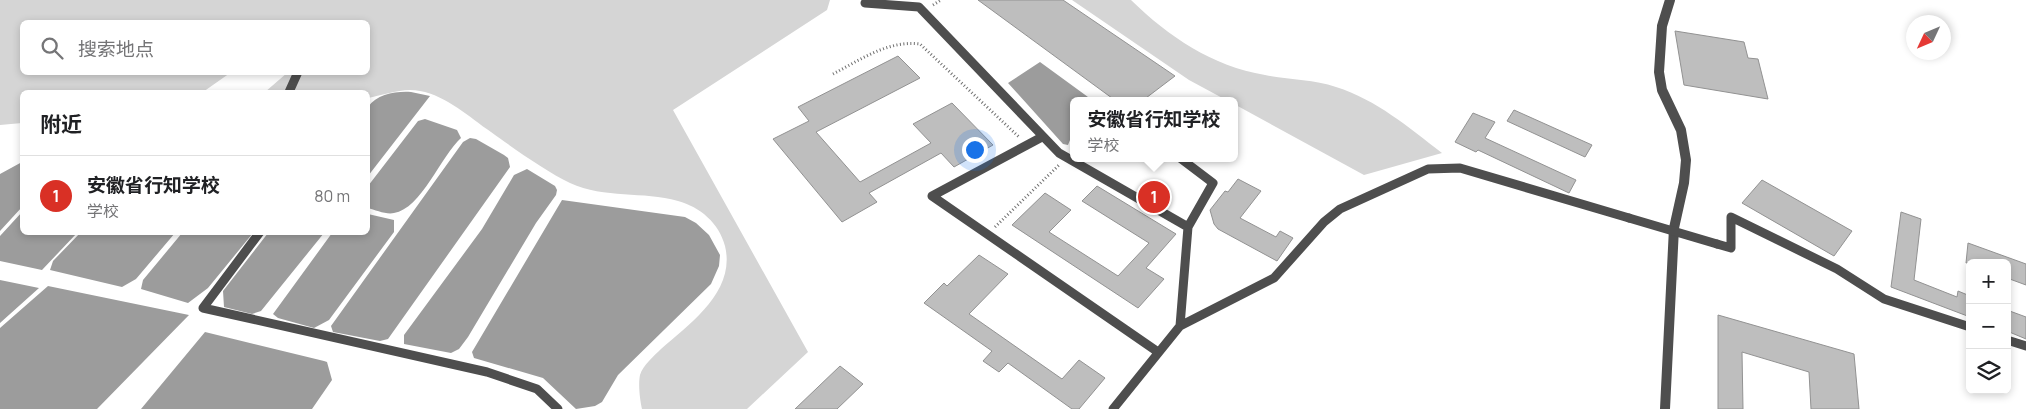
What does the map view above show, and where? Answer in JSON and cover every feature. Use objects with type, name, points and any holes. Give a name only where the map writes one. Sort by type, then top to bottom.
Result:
[{"type":"street","points":[[1666,409],[1674,228],[1684,183],[1686,160],[1681,130],[1662,90],[1659,72],[1662,26],[1670,0]]},
{"type":"lane","points":[[866,3],[919,7],[964,51],[1042,137],[1070,160]]},
{"type":"lane","points":[[289,90],[296,75]]},
{"type":"lane","points":[[1042,137],[932,196],[1158,352]]},
{"type":"lane","points":[[1074,162],[1188,227]]},
{"type":"lane","points":[[1180,326],[1188,227],[1213,183],[1185,162]]},
{"type":"lane","points":[[1113,409],[1180,326],[1274,278],[1324,222],[1340,209],[1435,167],[1460,168],[1731,248],[1731,217],[1837,269],[1884,299],[1966,326]]},
{"type":"lane","points":[[258,235],[203,308],[487,372],[532,387],[558,409]]},
{"type":"lane","points":[[2011,341],[2026,346]]},
{"type":"path","points":[[833,74],[895,44],[909,42],[920,44],[1027,145]]},
{"type":"path","points":[[988,234],[1067,158]]},
{"type":"shaded area","points":[[0,0],[830,0],[827,10],[673,110],[808,352],[747,409],[642,409],[639,383],[640,375],[644,368],[661,349],[708,305],[724,277],[727,262],[722,238],[708,217],[694,207],[665,198],[597,191],[570,183],[551,173],[509,145],[449,102],[420,91],[407,90],[370,98],[370,90],[267,90],[285,75],[370,75],[370,20],[20,20],[20,75],[227,75],[206,90],[20,90],[20,123],[0,125]]},
{"type":"shaded area","points":[[1072,0],[1131,0],[1176,38],[1209,57],[1246,71],[1274,77],[1318,82],[1351,93],[1392,115],[1442,153],[1364,175],[1238,106],[1238,97],[1221,97],[1189,80]]},
{"type":"shaded area","points":[[1040,62],[1088,97],[1070,97],[1070,140],[1068,145],[1063,144],[1008,83]]},
{"type":"shaded area","points":[[399,92],[411,92],[430,96],[370,173],[370,105],[382,96]]},
{"type":"shaded area","points":[[425,119],[457,130],[461,138],[453,146],[422,192],[404,209],[388,213],[370,209],[370,183],[418,121]]},
{"type":"shaded area","points":[[470,138],[476,139],[504,155],[508,158],[510,167],[388,339],[380,341],[333,332],[331,326],[463,142]]},
{"type":"shaded area","points":[[20,163],[20,209],[0,231],[0,174]]},
{"type":"shaded area","points":[[527,169],[555,186],[557,190],[556,195],[536,223],[468,337],[459,349],[451,353],[404,344],[404,335],[482,229],[514,175]]},
{"type":"shaded area","points":[[562,200],[685,217],[696,223],[709,235],[720,255],[719,266],[711,284],[618,375],[602,402],[595,406],[576,409],[543,378],[474,358],[472,352]]},
{"type":"shaded area","points":[[20,214],[20,235],[75,235],[42,270],[0,261],[0,236]]},
{"type":"shaded area","points":[[370,214],[394,220],[394,232],[329,320],[314,328],[278,318],[273,314],[331,235],[370,235]]},
{"type":"shaded area","points":[[78,235],[173,235],[136,279],[122,287],[50,270],[53,261]]},
{"type":"shaded area","points":[[180,235],[251,235],[208,288],[188,303],[141,289],[143,280]]},
{"type":"shaded area","points":[[266,235],[322,235],[261,311],[252,314],[224,307],[223,291]]},
{"type":"shaded area","points":[[0,280],[39,288],[0,323]]},
{"type":"shaded area","points":[[48,286],[189,315],[97,409],[0,409],[0,328]]},
{"type":"shaded area","points":[[205,332],[327,362],[332,380],[312,409],[141,409]]},
{"type":"building","points":[[978,0],[1063,0],[1175,76],[1147,97],[1111,97]]},
{"type":"building","points":[[1675,31],[1744,42],[1748,58],[1758,59],[1768,99],[1684,85]]},
{"type":"building","points":[[898,56],[920,78],[816,132],[860,182],[931,143],[913,124],[952,103],[993,145],[954,167],[941,153],[869,193],[877,202],[842,222],[773,139],[809,121],[798,107]]},
{"type":"building","points":[[1514,110],[1592,145],[1585,157],[1507,121]]},
{"type":"building","points":[[1473,113],[1495,122],[1485,138],[1576,180],[1569,193],[1478,150],[1476,152],[1455,142]]},
{"type":"building","points":[[1238,179],[1261,191],[1240,218],[1276,237],[1280,231],[1293,238],[1277,261],[1218,229],[1214,224],[1210,210],[1225,191],[1228,192]]},
{"type":"building","points":[[1762,180],[1852,231],[1834,256],[1742,203]]},
{"type":"building","points":[[1097,186],[1176,234],[1146,268],[1164,279],[1138,308],[1012,225],[1045,193],[1071,210],[1049,232],[1118,276],[1149,243],[1082,201]]},
{"type":"building","points":[[1901,212],[1921,219],[1914,280],[1957,297],[1958,291],[1966,294],[1966,315],[1891,287]]},
{"type":"building","points":[[1968,243],[2026,264],[2026,285],[2011,279],[2011,259],[1966,259]]},
{"type":"building","points":[[979,255],[1008,274],[969,314],[1062,379],[1079,360],[1105,378],[1079,409],[1072,409],[1008,363],[999,372],[983,361],[992,351],[924,303],[944,283],[947,286]]},
{"type":"building","points":[[2011,311],[2026,317],[2026,339],[2011,333]]},
{"type":"building","points":[[1718,315],[1854,354],[1859,409],[1811,409],[1809,372],[1742,352],[1743,409],[1718,409]]},
{"type":"building","points":[[840,366],[863,384],[837,409],[795,409]]},
{"type":"place","name":"安徽省行知学校","points":[[1154,197]]}]
